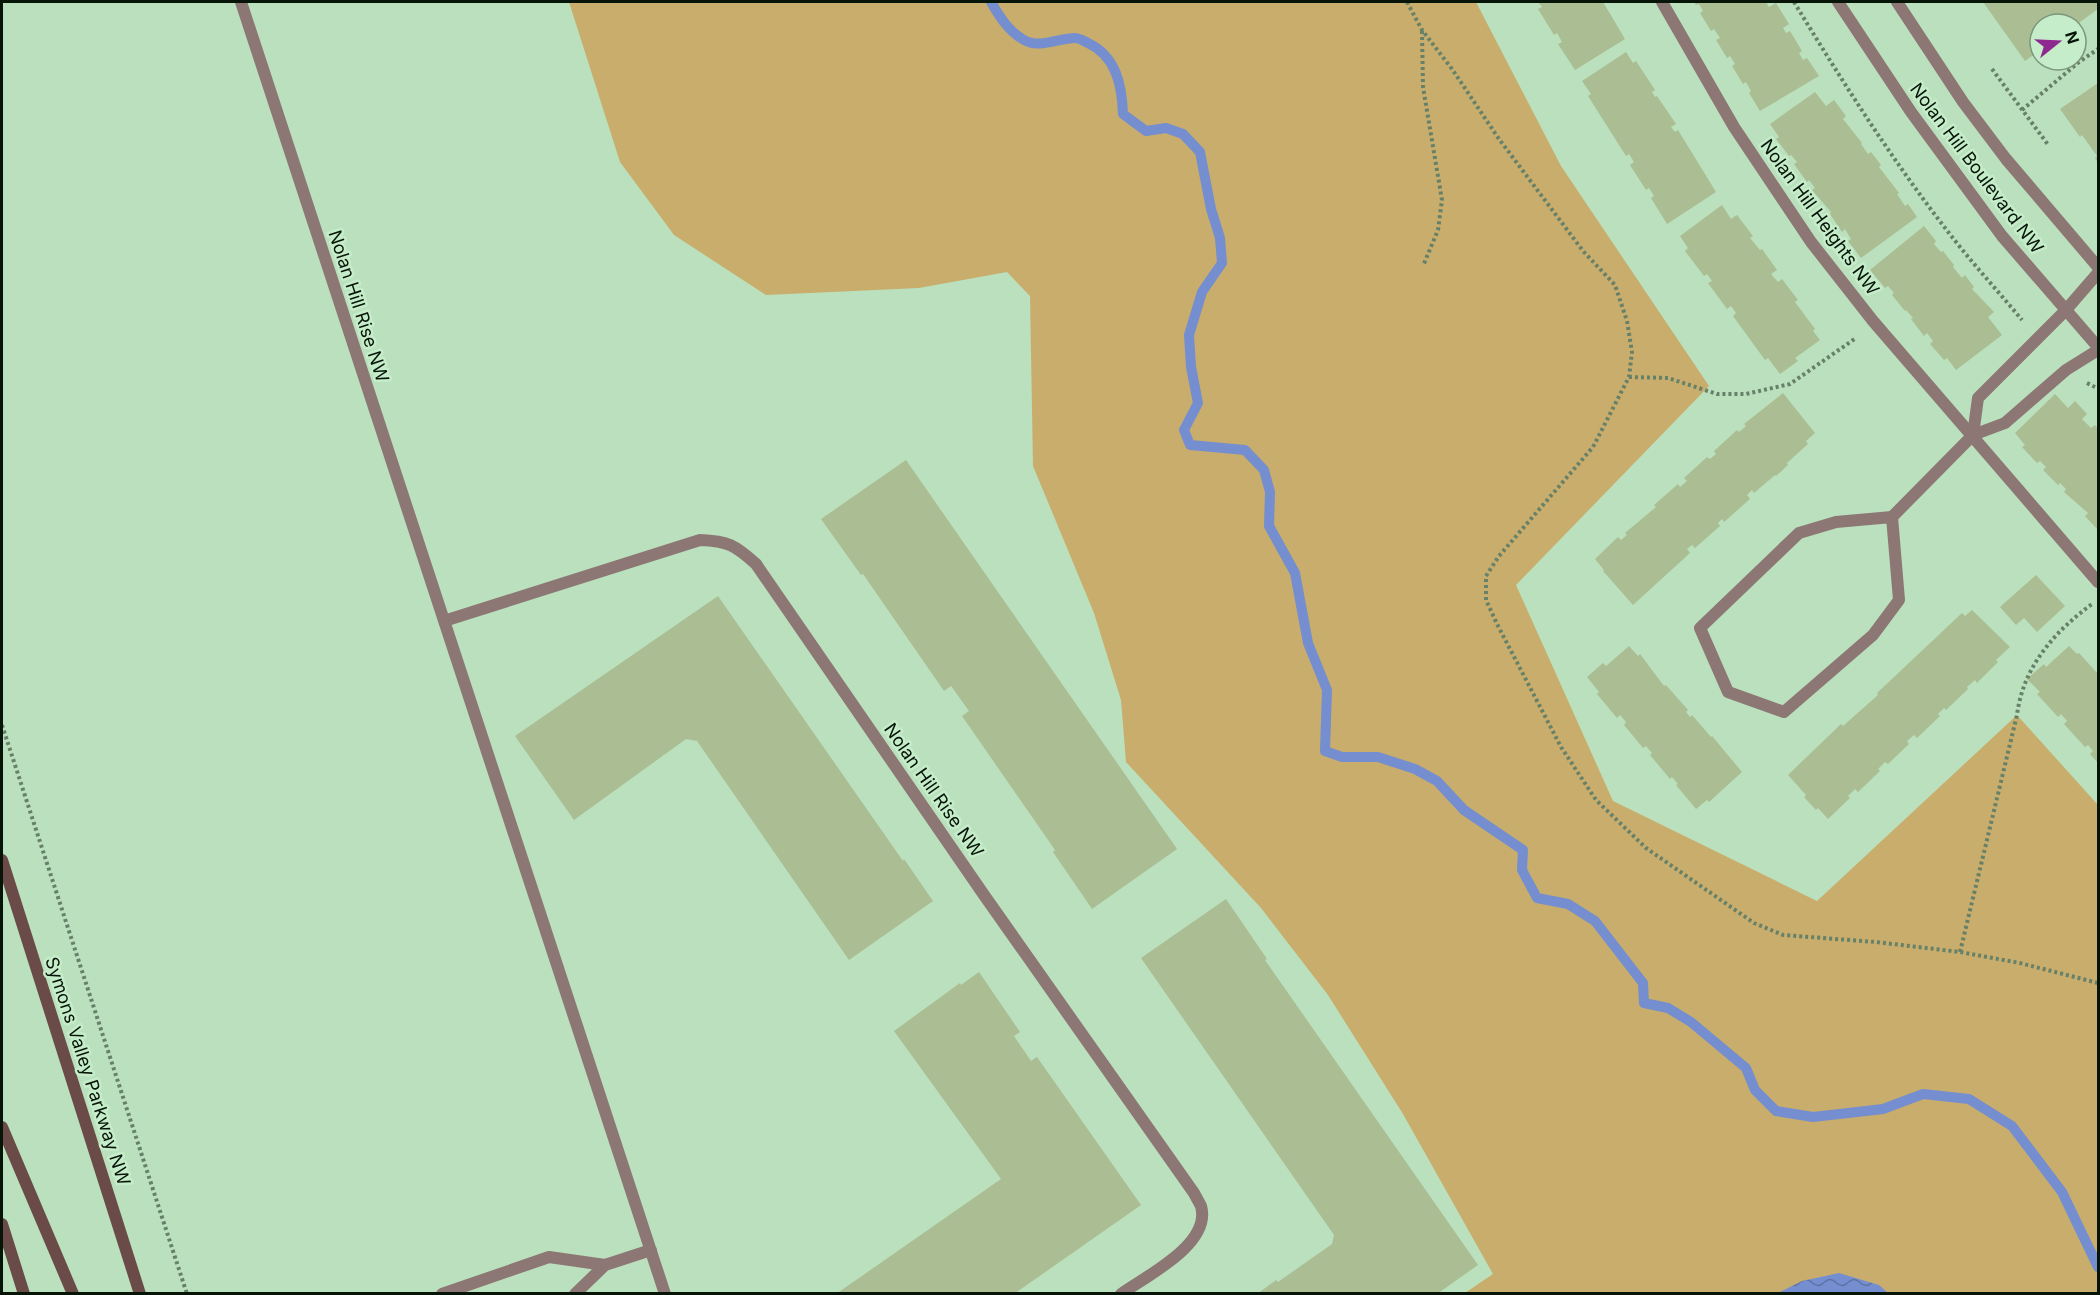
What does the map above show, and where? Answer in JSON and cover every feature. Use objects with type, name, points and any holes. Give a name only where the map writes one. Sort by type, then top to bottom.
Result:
[{"type":"main road","name":"Symons Valley Parkway NW","points":[[2,860],[140,1293]]},
{"type":"main road","points":[[2,1127],[73,1293]]},
{"type":"main road","points":[[2,1224],[24,1293]]},
{"type":"street","name":"Nolan Hill Rise NW","points":[[241,2],[664,1293]]},
{"type":"street","name":"Nolan Hill Heights NW","points":[[1662,2],[1734,127],[1811,242],[1873,321],[2098,582]]},
{"type":"street","name":"Nolan Hill Boulevard NW","points":[[1838,2],[1911,112],[2002,236],[2098,348]]},
{"type":"street","name":"Nolan Hill Boulevard NW","points":[[1897,2],[1963,102],[2006,159],[2098,267]]},
{"type":"street","points":[[1973,435],[1978,398],[2065,311],[2098,273]]},
{"type":"street","points":[[1893,517],[1899,600],[1873,635],[1784,712],[1728,692],[1700,628],[1799,533],[1836,522],[1893,517],[1973,435],[2005,423],[2066,370],[2098,348]]},
{"type":"street","name":"Nolan Hill Rise NW","points":[[444,621],[700,540],[721,541],[740,550],[756,564],[991,905],[1194,1193],[1201,1207],[1201,1222],[1194,1237],[1184,1250],[1121,1293]]},
{"type":"street","points":[[575,1293],[605,1265],[651,1250]]},
{"type":"street","points":[[442,1293],[549,1257],[605,1265]]},
{"type":"path","points":[[1407,2],[1422,30],[1452,69],[1499,139],[1583,251],[1615,285],[1626,321],[1632,351],[1629,377],[1593,447],[1499,556],[1486,576],[1486,600],[1497,624],[1561,747],[1596,800],[1646,848],[1754,923],[1783,935],[1876,942],[1960,952],[2020,963],[2098,983]]},
{"type":"path","points":[[1794,2],[1889,150],[1949,233],[2037,338]]},
{"type":"path","points":[[1422,30],[1423,87],[1442,200],[1438,230],[1423,266]]},
{"type":"path","points":[[2022,110],[2079,62],[2098,50]]},
{"type":"path","points":[[1992,69],[2049,146]]},
{"type":"path","points":[[1629,377],[1668,378],[1717,394],[1746,394],[1790,384],[1858,336],[1873,321]]},
{"type":"path","points":[[2066,370],[2097,388]]},
{"type":"path","points":[[1960,952],[2019,700],[2027,677],[2048,643],[2068,622],[2092,604],[2098,603]]},
{"type":"path","points":[[2,725],[188,1293]]},
{"type":"shaded area","points":[[569,2],[1476,2],[1561,166],[1709,386],[1516,585],[1613,801],[1817,901],[2017,715],[2098,805],[2098,1293],[1465,1293],[1493,1274],[1403,1114],[1328,995],[1261,908],[1126,762],[1121,700],[1094,613],[1033,466],[1030,296],[1007,272],[919,288],[766,295],[674,235],[620,162]]},
{"type":"water","points":[[1839,1273],[1879,1285],[1888,1293],[1778,1293],[1802,1281]]},
{"type":"building","points":[[1538,2],[1603,2],[1625,39],[1575,70],[1558,44],[1562,42],[1557,33],[1554,35],[1538,9],[1542,7]]},
{"type":"building","points":[[1694,2],[1766,2],[1769,7],[1776,3],[1789,24],[1783,28],[1786,33],[1790,31],[1802,51],[1799,53],[1803,60],[1807,58],[1819,76],[1760,111],[1749,93],[1751,91],[1746,82],[1743,84],[1732,66],[1735,64],[1730,56],[1727,58],[1716,40],[1720,38],[1714,29],[1711,31],[1700,13],[1703,11],[1699,4],[1696,5]]},
{"type":"building","points":[[1983,2],[2098,2],[2098,9],[2088,16],[2088,12],[2028,12],[2028,59],[2025,61]]},
{"type":"building","points":[[1626,52],[1633,63],[1636,61],[1655,90],[1652,92],[1655,97],[1657,96],[1676,124],[1671,127],[1675,132],[1678,130],[1716,192],[1667,224],[1651,198],[1654,196],[1649,188],[1646,190],[1630,165],[1634,162],[1629,154],[1626,156],[1588,96],[1591,94],[1582,81]]},
{"type":"building","points":[[2098,83],[2098,163],[2095,158],[2097,156],[2060,109]]},
{"type":"building","points":[[1815,92],[1826,106],[1834,100],[1846,116],[1843,119],[1868,154],[1871,152],[1881,165],[1879,167],[1899,193],[1897,194],[1905,206],[1908,204],[1917,217],[1861,258],[1848,241],[1851,239],[1845,229],[1842,232],[1830,214],[1831,212],[1812,190],[1815,188],[1809,180],[1807,182],[1794,164],[1797,162],[1791,155],[1789,156],[1776,139],[1779,137],[1770,124]]},
{"type":"building","points":[[1722,205],[1731,219],[1737,215],[1753,236],[1750,238],[1760,250],[1762,249],[1777,270],[1771,274],[1778,282],[1782,279],[1798,300],[1795,302],[1815,329],[1813,331],[1820,340],[1795,358],[1798,361],[1780,374],[1768,358],[1765,360],[1733,316],[1736,313],[1731,306],[1727,309],[1708,283],[1712,281],[1707,274],[1704,276],[1685,251],[1688,248],[1680,236]]},
{"type":"building","points":[[1924,226],[1936,241],[1934,244],[1941,252],[1943,251],[1962,278],[1965,275],[1974,287],[1972,289],[1994,312],[1988,317],[2002,335],[1956,370],[1947,358],[1944,360],[1930,344],[1933,341],[1927,333],[1924,336],[1911,319],[1913,318],[1892,295],[1894,293],[1888,286],[1885,288],[1870,270]]},
{"type":"building","points":[[1783,393],[1815,433],[1806,441],[1808,444],[1776,476],[1754,493],[1752,490],[1747,495],[1750,499],[1724,522],[1722,519],[1718,523],[1720,526],[1695,548],[1692,545],[1687,549],[1690,553],[1633,605],[1595,559],[1618,537],[1621,540],[1627,535],[1625,533],[1656,507],[1654,505],[1678,484],[1680,487],[1687,481],[1684,478],[1707,457],[1710,459],[1716,454],[1714,451],[1737,430],[1739,432],[1746,426],[1744,424]]},
{"type":"building","points":[[2055,394],[2068,408],[2075,401],[2087,414],[2082,419],[2091,428],[2095,425],[2098,429],[2098,530],[2085,516],[2088,513],[2064,492],[2066,489],[2060,483],[2058,485],[2043,470],[2046,467],[2040,461],[2037,463],[2022,447],[2025,445],[2015,433]]},
{"type":"building","points":[[906,460],[1177,849],[1092,909],[1053,852],[1055,850],[962,716],[969,711],[951,686],[944,691],[863,574],[861,575],[821,519]]},
{"type":"building","points":[[2036,575],[2065,606],[2037,632],[2024,618],[2016,625],[2000,607]]},
{"type":"building","points":[[718,596],[933,901],[849,960],[697,741],[686,739],[574,820],[515,736]]},
{"type":"building","points":[[1972,610],[2010,647],[1977,683],[1975,680],[1946,710],[1944,708],[1938,714],[1940,716],[1917,738],[1914,735],[1907,741],[1909,744],[1888,764],[1885,762],[1878,769],[1880,771],[1858,792],[1855,789],[1848,796],[1850,798],[1828,819],[1804,797],[1806,795],[1788,775],[1841,724],[1843,726],[1878,695],[1877,693],[1962,613],[1965,616]]},
{"type":"building","points":[[1629,646],[1638,656],[1640,654],[1664,686],[1666,685],[1688,710],[1686,712],[1690,717],[1692,715],[1712,736],[1742,772],[1709,802],[1707,800],[1696,809],[1676,785],[1678,784],[1672,777],[1670,779],[1650,755],[1652,753],[1646,746],[1643,748],[1624,725],[1626,722],[1620,715],[1617,718],[1597,694],[1599,692],[1587,677],[1603,663],[1606,666]]},
{"type":"building","points":[[2069,646],[2077,654],[2079,653],[2098,674],[2098,763],[2090,754],[2093,751],[2088,745],[2085,747],[2064,724],[2067,721],[2061,714],[2058,717],[2037,694],[2040,692],[2027,679],[2044,664],[2046,667]]},
{"type":"building","points":[[1226,899],[1267,959],[1265,960],[1478,1265],[1437,1294],[1257,1294],[1332,1244],[1334,1235],[1141,958]]},
{"type":"building","points":[[979,972],[1020,1032],[1014,1036],[1031,1061],[1037,1057],[1141,1205],[1014,1294],[836,1294],[1001,1179],[894,1031]]},
{"type":"waterway","points":[[991,2],[1009,28],[1024,40],[1043,43],[1077,38],[1098,49],[1116,72],[1123,114],[1146,131],[1166,128],[1183,134],[1200,152],[1211,209],[1220,238],[1222,263],[1202,292],[1189,335],[1191,367],[1198,403],[1184,430],[1190,445],[1245,450],[1264,470],[1270,492],[1269,526],[1295,573],[1308,643],[1327,690],[1325,751],[1342,757],[1378,757],[1415,769],[1437,781],[1464,810],[1523,850],[1522,870],[1537,898],[1568,904],[1595,921],[1643,983],[1644,1003],[1668,1008],[1691,1022],[1746,1068],[1755,1090],[1776,1111],[1813,1117],[1883,1109],[1923,1094],[1969,1099],[2012,1126],[2062,1192],[2098,1267]]}]
